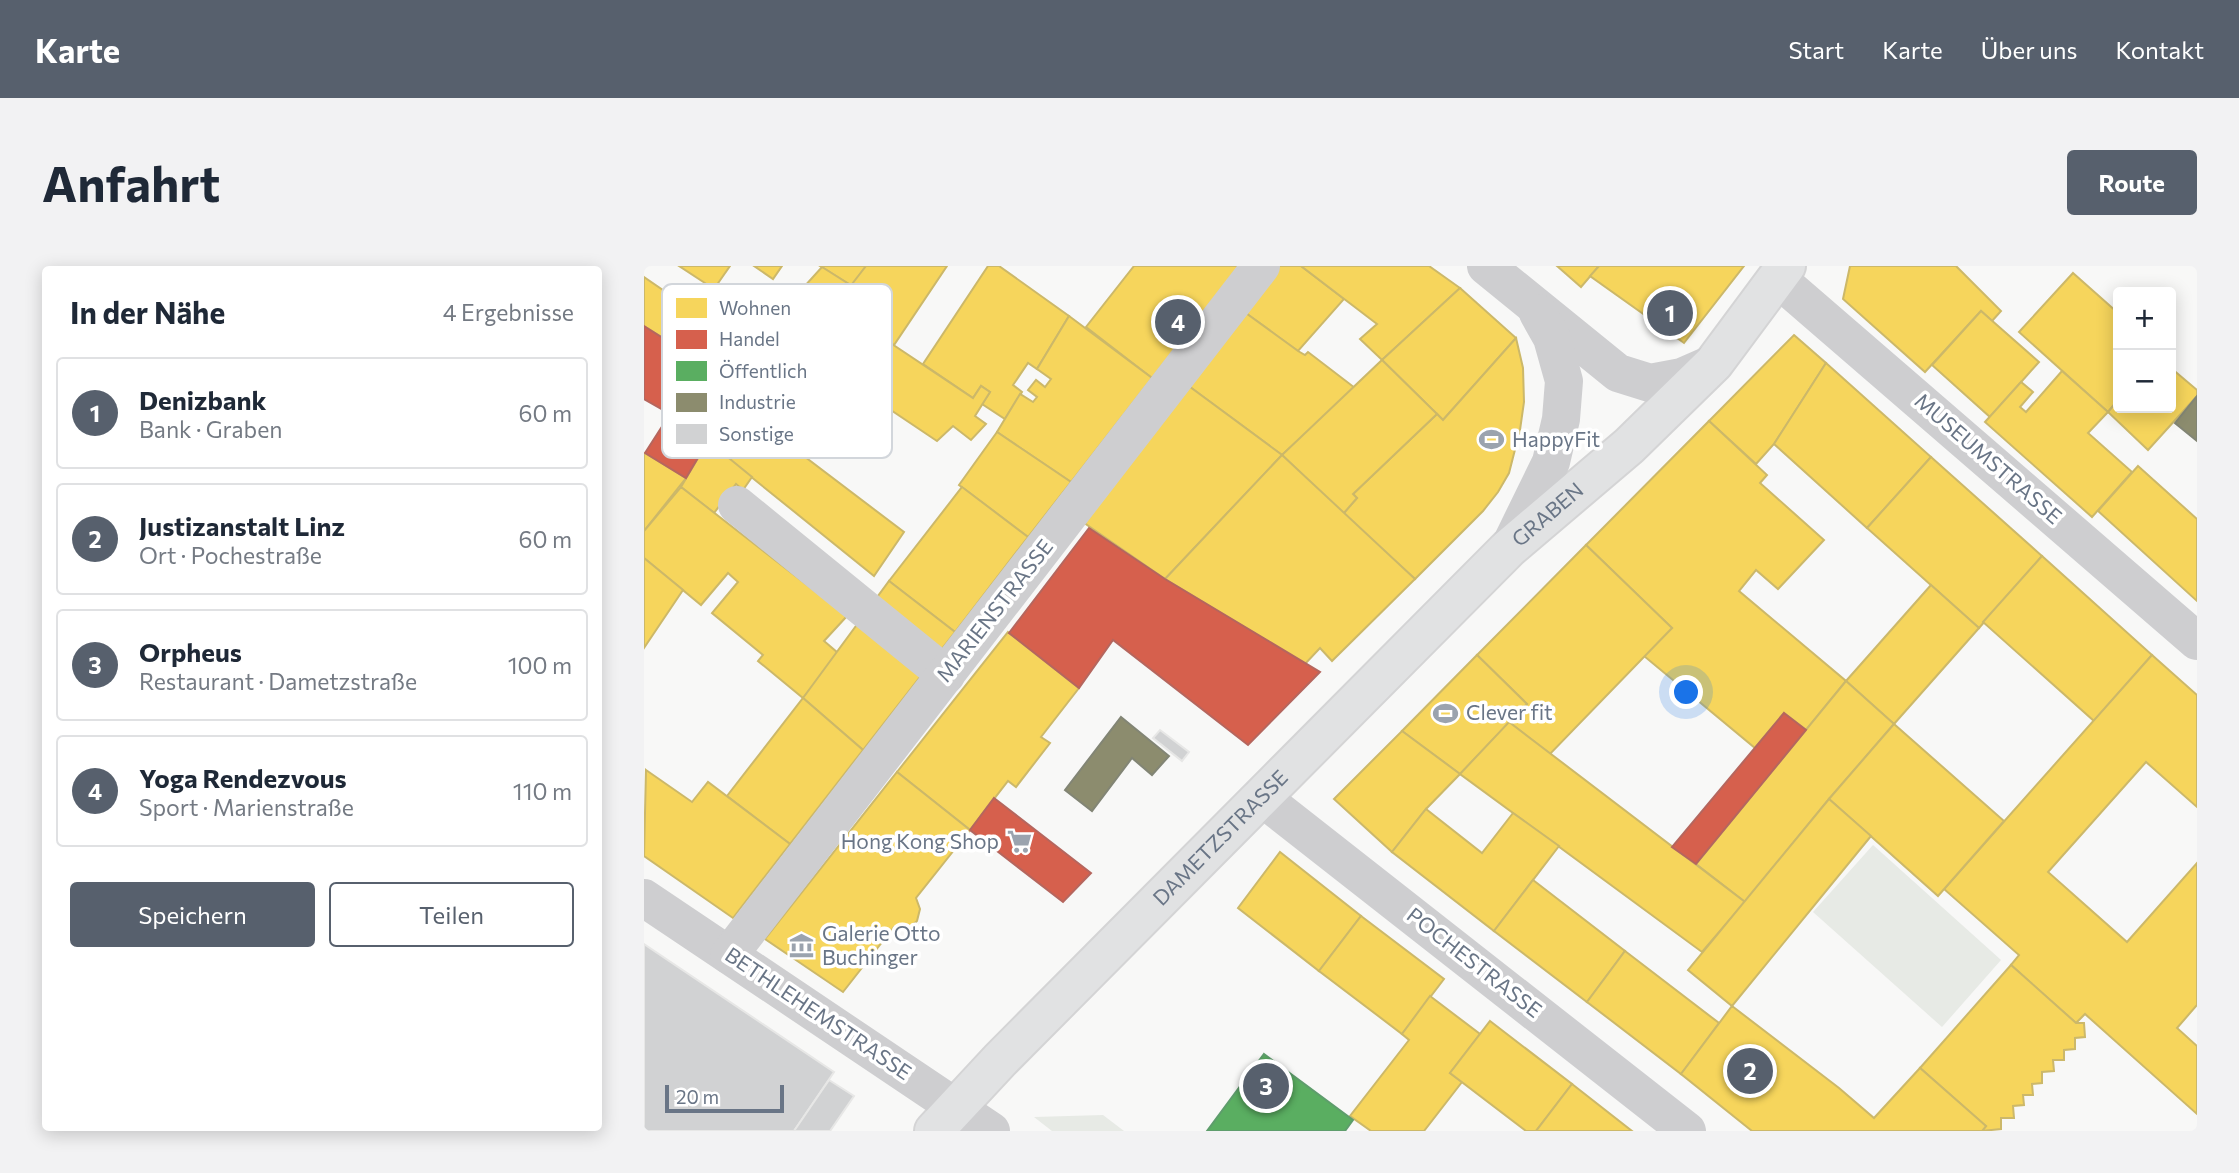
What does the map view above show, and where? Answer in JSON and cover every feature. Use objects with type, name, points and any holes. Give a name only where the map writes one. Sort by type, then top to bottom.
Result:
[{"type":"main road","name":"GRABEN","points":[[1509,548],[1629,446],[1714,363],[1781,272]]},
{"type":"main road","name":"DAMETZSTRASSE","points":[[945,1119],[1509,548]]},
{"type":"street","name":"MARIENSTRASSE","points":[[716,946],[790,876],[1261,266]]},
{"type":"street","name":"GRABEN","points":[[1486,266],[1618,373],[1650,383],[1682,377],[1714,363]]},
{"type":"street","name":"MUSEUMSTRASSE","points":[[1781,272],[2197,641]]},
{"type":"street","name":"GRABEN","points":[[1509,548],[1551,462],[1561,419],[1564,381],[1552,338],[1536,308]]},
{"type":"street","points":[[737,505],[946,674]]},
{"type":"street","name":"POCHESTRASSE","points":[[1261,797],[1687,1131]]},
{"type":"street","name":"BETHLEHEMSTRASSE","points":[[644,898],[716,946],[945,1119],[991,1131]]},
{"type":"shaded area","points":[[1873,845],[2001,960],[1942,1027],[1813,912]]},
{"type":"shaded area","points":[[1103,1115],[1124,1131],[1052,1131],[1034,1117]]},
{"type":"building: Wohnen","points":[[679,266],[730,266],[717,284],[706,284]]},
{"type":"building: Wohnen","points":[[754,266],[782,266],[773,279]]},
{"type":"building: Wohnen","points":[[820,266],[866,266],[853,284],[849,284]]},
{"type":"building: Wohnen","points":[[866,266],[947,266],[894,345],[892,284],[852,284]]},
{"type":"building: Wohnen","points":[[988,266],[999,266],[1069,316],[1037,369],[1028,363],[1013,385],[1022,392],[1005,419],[982,404],[990,392],[981,386],[973,398],[923,364]]},
{"type":"building: Wohnen","points":[[1134,266],[1239,266],[1152,378],[1086,327]]},
{"type":"building: Wohnen","points":[[1278,266],[1301,266],[1344,299],[1298,351],[1243,311]]},
{"type":"building: Wohnen","points":[[1301,266],[1429,266],[1460,288],[1382,360],[1360,339],[1377,324]]},
{"type":"building: Wohnen","points":[[1557,266],[1599,266],[1581,287]]},
{"type":"building: Wohnen","points":[[1599,266],[1744,266],[1684,343],[1590,276]]},
{"type":"building: Wohnen","points":[[1850,266],[1956,266],[2001,311],[1992,321],[1981,311],[1925,372],[1843,299]]},
{"type":"building: Wohnen","points":[[822,267],[849,284],[807,284]]},
{"type":"building: Wohnen","points":[[2073,273],[2113,309],[2113,406],[2108,412],[2019,332]]},
{"type":"building: Wohnen","points":[[644,277],[662,289],[662,337],[644,326]]},
{"type":"building: Wohnen","points":[[1460,288],[1516,338],[1443,420],[1382,360]]},
{"type":"building: Wohnen","points":[[1243,311],[1298,351],[1305,355],[1308,352],[1355,388],[1282,455],[1186,384]]},
{"type":"building: Wohnen","points":[[1981,311],[2039,362],[1990,417],[1932,365]]},
{"type":"building: Wohnen","points":[[1069,316],[1152,378],[1071,482],[997,432],[1020,394],[1033,402],[1037,397],[1028,390],[1036,380],[1045,387],[1051,379],[1037,369]]},
{"type":"building: Wohnen","points":[[1794,335],[1826,363],[1774,444],[1756,464],[1709,421]]},
{"type":"building: Wohnen","points":[[1516,338],[1523,368],[1524,402],[1509,473],[1483,511],[1415,579],[1343,514],[1357,498],[1353,494],[1437,414],[1443,420]]},
{"type":"building: Wohnen","points":[[892,344],[973,398],[981,386],[990,392],[975,416],[986,424],[971,440],[953,426],[937,441],[892,411]]},
{"type":"building: Wohnen","points":[[1382,360],[1437,414],[1353,494],[1357,498],[1343,514],[1282,455]]},
{"type":"building: Wohnen","points":[[1826,363],[1931,457],[1867,528],[1774,444]]},
{"type":"building: Wohnen","points":[[2062,371],[2108,412],[2088,433],[2132,472],[2092,517],[1985,422],[2021,382],[2033,392],[2020,407],[2026,412]]},
{"type":"building: Wohnen","points":[[2176,372],[2197,390],[2197,396],[2148,450],[2108,412],[2113,406],[2113,413],[2176,413]]},
{"type":"building: Wohnen","points":[[1186,384],[1282,455],[1165,579],[1080,520]]},
{"type":"building: Wohnen","points":[[1709,421],[1767,475],[1760,483],[1824,540],[1778,589],[1756,570],[1739,591],[1846,681],[1806,730],[1784,713],[1755,748],[1644,656],[1672,628],[1586,545]]},
{"type":"building: Wohnen","points":[[997,432],[1071,482],[1028,537],[959,485]]},
{"type":"building: Wohnen","points":[[644,454],[686,478],[644,531]]},
{"type":"building: Wohnen","points":[[1282,455],[1415,579],[1332,661],[1320,648],[1305,664],[1165,579]]},
{"type":"building: Wohnen","points":[[1931,457],[2042,556],[1979,628],[1867,528]]},
{"type":"building: Wohnen","points":[[698,458],[729,458],[752,477],[743,490],[736,484],[714,513],[681,487]]},
{"type":"building: Wohnen","points":[[728,458],[806,458],[904,532],[874,576]]},
{"type":"building: Wohnen","points":[[2138,466],[2197,519],[2197,601],[2098,511]]},
{"type":"building: Wohnen","points":[[681,487],[847,616],[824,641],[838,653],[803,698],[758,661],[763,655],[712,613],[738,582],[728,573],[701,605],[644,558],[644,531]]},
{"type":"building: Wohnen","points":[[962,487],[1028,537],[955,632],[889,581]]},
{"type":"building: Wohnen","points":[[1586,545],[1672,628],[1550,754],[1509,722],[1527,704],[1477,655]]},
{"type":"building: Wohnen","points":[[2042,556],[2152,655],[2094,721],[1983,622]]},
{"type":"building: Wohnen","points":[[644,558],[683,590],[644,648]]},
{"type":"building: Wohnen","points":[[889,581],[955,632],[863,750],[803,698]]},
{"type":"building: Wohnen","points":[[1931,585],[1979,628],[1894,724],[1846,681]]},
{"type":"building: Wohnen","points":[[1008,632],[1079,688],[1041,737],[1050,743],[1016,787],[1008,781],[970,830],[897,772]]},
{"type":"building: Wohnen","points":[[1477,655],[1527,704],[1460,774],[1402,731]]},
{"type":"building: Wohnen","points":[[2152,655],[2197,695],[2197,807],[2146,762],[2048,872],[2127,942],[2197,863],[2197,1005],[2177,1028],[2197,1046],[2197,1114],[2085,1014],[2076,1023],[2011,965],[2019,955],[1944,889]]},
{"type":"building: Wohnen","points":[[1846,681],[1894,724],[1745,902],[1696,864]]},
{"type":"building: Wohnen","points":[[803,698],[863,750],[790,844],[727,796]]},
{"type":"building: Wohnen","points":[[1509,722],[1745,902],[1702,952],[1460,774]]},
{"type":"building: Wohnen","points":[[1894,724],[2004,821],[1938,896],[1829,799]]},
{"type":"building: Wohnen","points":[[1402,731],[1460,774],[1426,809],[1392,852],[1334,799]]},
{"type":"building: Wohnen","points":[[646,770],[692,802],[708,782],[790,844],[733,918],[644,856]]},
{"type":"building: Wohnen","points":[[897,772],[970,830],[916,898],[920,909],[917,921],[910,927],[894,927],[843,992],[765,939]]},
{"type":"building: Wohnen","points":[[1829,799],[1871,836],[1732,1006],[1688,970]]},
{"type":"building: Wohnen","points":[[1426,809],[1482,853],[1513,813],[1559,846],[1494,931],[1392,852]]},
{"type":"building: Wohnen","points":[[1280,852],[1361,916],[1319,971],[1238,908]]},
{"type":"building: Wohnen","points":[[1533,880],[1625,951],[1587,1002],[1494,931]]},
{"type":"building: Wohnen","points":[[1361,916],[1444,979],[1402,1034],[1319,971]]},
{"type":"building: Wohnen","points":[[1625,951],[1719,1023],[1681,1074],[1587,1002]]},
{"type":"building: Wohnen","points":[[2011,965],[2076,1023],[2084,1023],[2085,1037],[2075,1038],[2075,1049],[2064,1050],[2064,1060],[2053,1060],[2054,1071],[2042,1072],[2042,1083],[2032,1084],[2033,1095],[2023,1095],[2024,1105],[2013,1106],[2014,1118],[2001,1118],[2001,1129],[1982,1131],[1986,1126],[1920,1068]]},
{"type":"building: Wohnen","points":[[1430,996],[1480,1034],[1450,1073],[1462,1082],[1424,1131],[1371,1131],[1350,1116],[1409,1040],[1402,1034]]},
{"type":"building: Wohnen","points":[[1732,1006],[1874,1118],[1920,1068],[1986,1126],[1982,1131],[1752,1131],[1681,1074]]},
{"type":"building: Wohnen","points":[[1490,1021],[1572,1084],[1536,1131],[1526,1131],[1450,1073]]},
{"type":"building: Wohnen","points":[[1572,1084],[1632,1131],[1536,1131]]},
{"type":"building: Handel","points":[[644,326],[662,337],[662,409],[644,399]]},
{"type":"building: Handel","points":[[662,426],[662,458],[698,458],[686,478],[645,453]]},
{"type":"building: Handel","points":[[1089,528],[1165,579],[1320,672],[1248,745],[1113,640],[1079,688],[1009,633]]},
{"type":"building: Handel","points":[[1784,713],[1806,730],[1696,864],[1672,847]]},
{"type":"building: Handel","name":"Hong Kong Shop","points":[[994,798],[1091,873],[1063,902],[970,830]]},
{"type":"building: Öffentlich","points":[[1264,1054],[1353,1120],[1345,1131],[1207,1131]]},
{"type":"building: Industrie","points":[[2197,396],[2197,441],[2175,423]]},
{"type":"building: Industrie","points":[[1121,717],[1169,756],[1152,775],[1132,758],[1092,811],[1065,790]]},
{"type":"building: Sonstige","points":[[1160,730],[1189,752],[1182,761],[1153,738]]},
{"type":"building: Sonstige","points":[[644,944],[834,1072],[794,1131],[644,1131]]},
{"type":"building: Sonstige","points":[[829,1080],[854,1096],[830,1131],[794,1131]]},
{"type":"place","name":"Denizbank","points":[[1670,313]]},
{"type":"place","name":"Yoga Rendezvous","points":[[1178,322]]},
{"type":"place","name":"HappyFit","points":[[1492,440]]},
{"type":"place","name":"Clever fit","points":[[1446,713]]},
{"type":"place","name":"Hong Kong Shop","points":[[1019,842]]},
{"type":"place","name":"Galerie Otto Buchinger","points":[[802,946]]},
{"type":"place","name":"Justizanstalt Linz","points":[[1750,1071]]},
{"type":"place","name":"Orpheus","points":[[1266,1086]]}]
